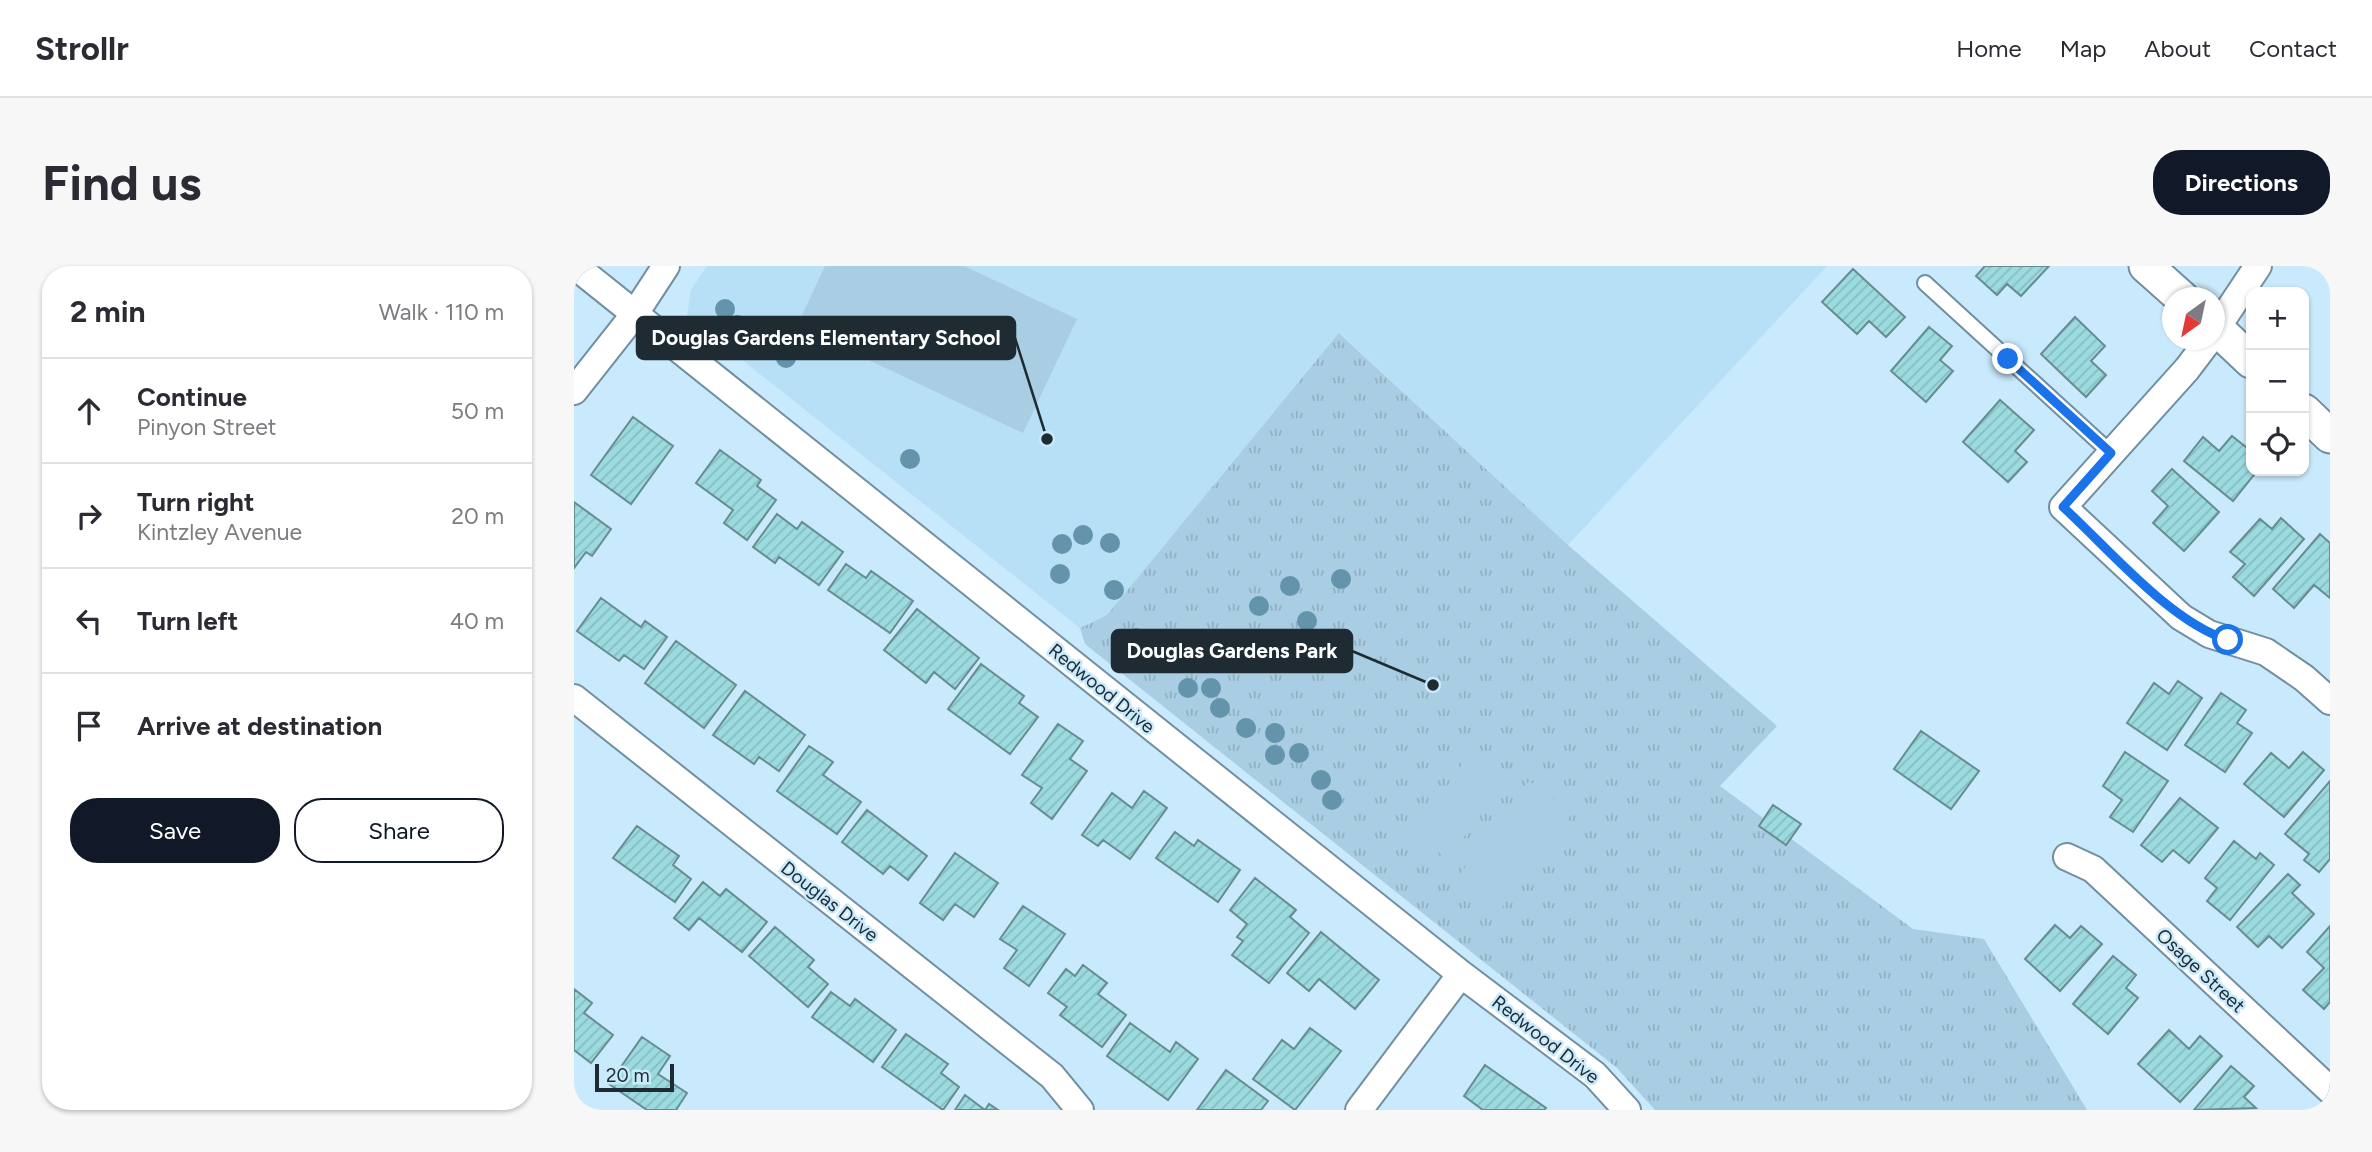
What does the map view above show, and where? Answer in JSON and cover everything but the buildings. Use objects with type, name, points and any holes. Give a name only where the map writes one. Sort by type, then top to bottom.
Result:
[{"type":"street","name":"Redwood Drive","points":[[575,266],[634,316],[1461,974],[1595,1075],[1627,1110]]},
{"type":"street","points":[[574,391],[634,316],[666,266]]},
{"type":"street","points":[[2146,266],[2170,287]]},
{"type":"street","points":[[2225,316],[2258,266]]},
{"type":"street","points":[[2225,341],[2246,357]]},
{"type":"street","points":[[2201,350],[2187,369],[2063,507],[2181,617],[2209,634],[2266,652],[2304,678],[2330,701]]},
{"type":"street","points":[[2306,413],[2330,436]]},
{"type":"street","name":"Douglas Drive","points":[[574,698],[1052,1076],[1080,1110]]},
{"type":"street","name":"Osage Street","points":[[2067,857],[2093,869],[2330,1090]]},
{"type":"street","points":[[1359,1110],[1461,974]]},
{"type":"lane","points":[[1925,283],[2111,453]]},
{"type":"shaded area","points":[[707,266],[1827,266],[1568,545],[1340,333],[1107,615],[1080,628],[687,316],[691,290]]},
{"type":"green space","points":[[825,266],[964,266],[1077,319],[1023,433],[797,326]]},
{"type":"green space","points":[[1339,333],[1568,545],[1777,726],[1720,786],[1913,929],[1984,939],[2087,1110],[1655,1110],[1617,1068],[1085,644],[1080,628],[1107,615]]},
{"type":"green space","points":[[1467,758],[1503,783],[1448,859],[1412,834]]},
{"type":"green space","points":[[1529,781],[1573,812],[1495,917],[1452,885]]},
{"type":"place","name":"Douglas Gardens Elementary School","points":[[1047,439]]},
{"type":"place","name":"Douglas Gardens Park","points":[[1433,685]]},
{"type":"route","points":[[2008,359],[2111,453],[2063,507],[2181,617],[2209,634],[2228,640]]}]
